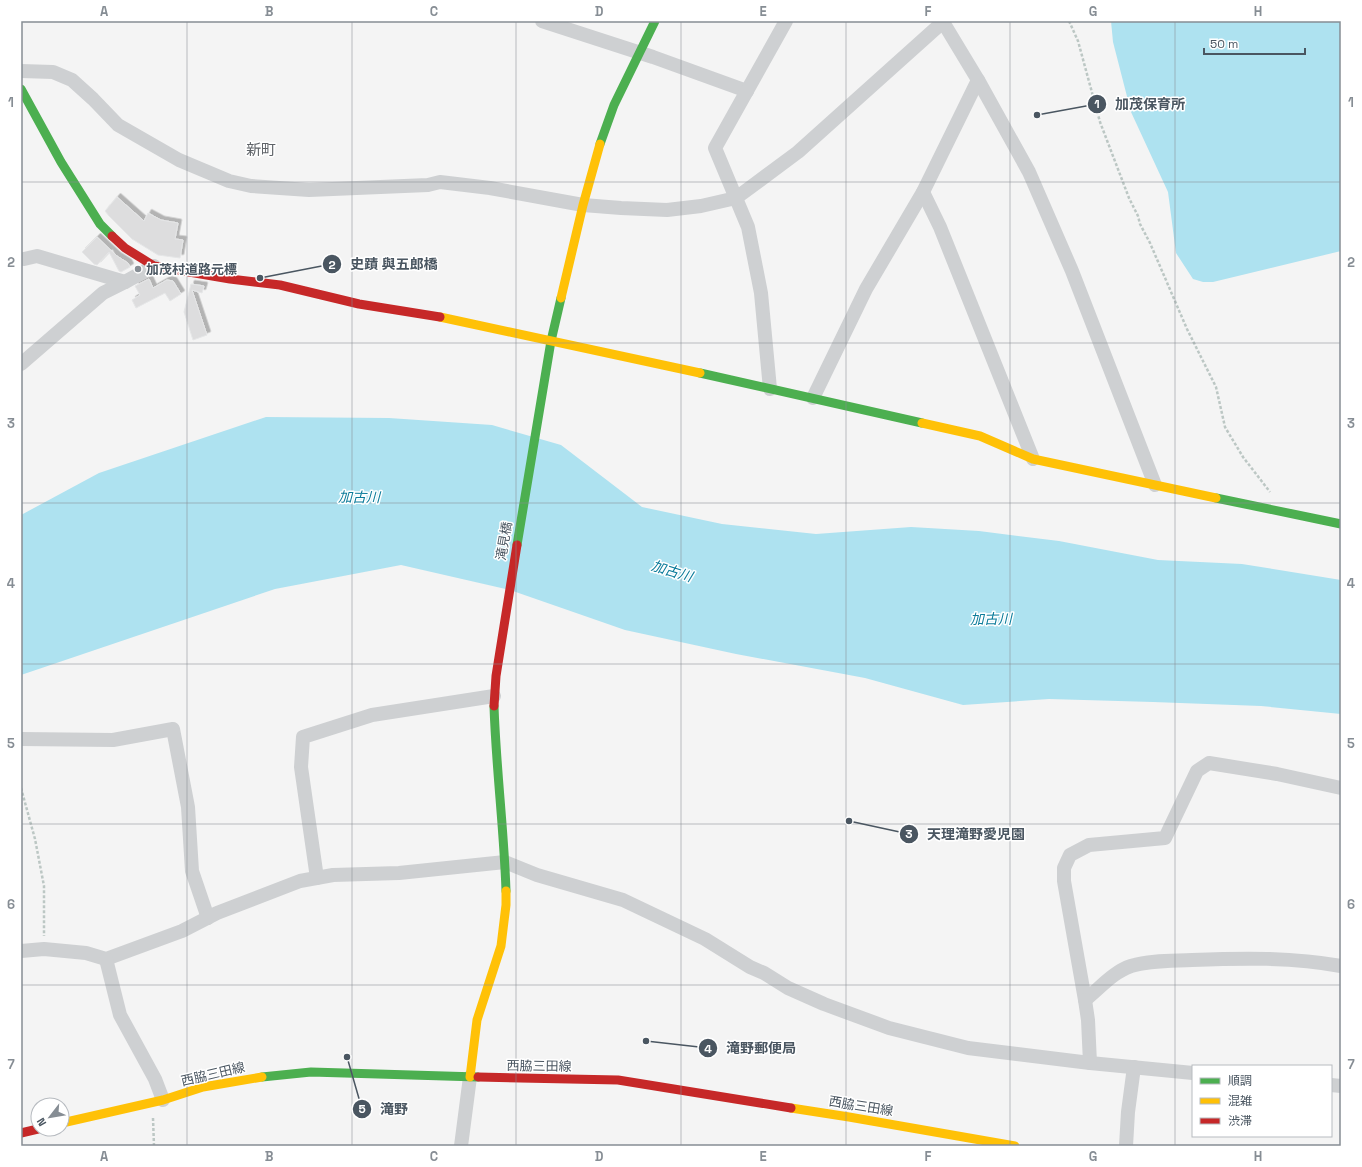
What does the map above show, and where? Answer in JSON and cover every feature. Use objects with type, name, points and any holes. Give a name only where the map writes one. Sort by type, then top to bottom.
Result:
[{"type":"street","points":[[542,21],[639,54],[653,57],[747,91]]},
{"type":"street","name":"滝見橋","points":[[470,1077],[472,1047],[477,1020],[501,946],[506,905],[505,862],[495,741],[494,696],[496,676],[507,600],[540,412],[550,341],[583,205],[598,151],[614,105],[655,21]]},
{"type":"street","points":[[770,389],[762,293],[748,227],[715,148],[786,21]]},
{"type":"street","points":[[21,71],[53,72],[72,80],[118,125],[180,160],[229,181],[251,186],[309,190],[428,185],[440,182],[490,188],[583,205],[667,210],[701,206],[736,198],[798,152],[944,21],[1029,172],[1072,271],[1155,485]]},
{"type":"street","points":[[813,398],[866,289],[923,192],[978,80]]},
{"type":"street","points":[[21,89],[61,162],[100,224],[125,248],[154,266],[230,279],[280,285],[359,304],[456,319],[980,436],[1033,458],[1341,524]]},
{"type":"street","points":[[923,192],[940,227],[1033,458]]},
{"type":"street","points":[[24,259],[37,256],[125,282]]},
{"type":"street","points":[[21,364],[103,293],[154,266]]},
{"type":"street","points":[[317,878],[301,767],[303,737],[372,715],[494,696]]},
{"type":"street","points":[[21,739],[114,740],[173,729],[188,808],[192,871],[208,918]]},
{"type":"street","points":[[1090,1063],[1088,1020],[1064,881],[1064,868],[1070,855],[1089,845],[1165,838],[1197,771],[1208,763],[1277,774],[1341,788]]},
{"type":"street","points":[[21,951],[44,948],[86,953],[106,959],[182,931],[208,918],[300,881],[333,875],[400,873],[505,862],[537,875],[623,900],[705,939],[750,967],[764,973],[788,988],[824,1004],[889,1028],[968,1048],[1090,1063],[1192,1073]]},
{"type":"street","points":[[1085,1000],[1101,988],[1112,976],[1131,966],[1156,962],[1272,958],[1341,966]]},
{"type":"street","points":[[106,959],[120,1015],[155,1079],[158,1101]]},
{"type":"street","points":[[1126,1146],[1128,1112],[1134,1067]]},
{"type":"street","name":"西脇三田線","points":[[70,1121],[158,1101],[203,1087],[254,1078],[311,1072],[618,1080],[849,1117],[1015,1146]]},
{"type":"street","points":[[460,1146],[470,1077]]},
{"type":"path","points":[[1069,21],[1078,41],[1100,122],[1129,198],[1187,329],[1216,387],[1225,427],[1243,457],[1272,494]]},
{"type":"path","points":[[21,788],[35,839],[44,886],[44,948]]},
{"type":"path","points":[[154,1146],[158,1101]]},
{"type":"water","points":[[1111,21],[1341,21],[1341,251],[1213,282],[1203,282],[1193,279],[1176,253],[1168,192],[1131,112],[1113,42]]},
{"type":"water","name":"加古川","points":[[266,417],[389,418],[492,425],[561,445],[642,507],[722,524],[816,534],[911,527],[979,531],[1059,541],[1158,560],[1242,564],[1341,580],[1341,714],[1261,706],[1049,699],[963,705],[865,678],[736,654],[625,630],[510,590],[401,565],[275,589],[21,675],[21,515],[99,473]]},
{"type":"building","points":[[117,197],[144,221],[148,213],[161,220],[178,223],[175,239],[183,240],[180,258],[158,255],[132,239],[105,211]]},
{"type":"building","points":[[97,237],[117,256],[128,263],[130,267],[121,272],[119,271],[109,252],[97,265],[94,264],[82,252]]},
{"type":"building","points":[[149,279],[153,288],[167,280],[173,281],[181,294],[170,301],[165,293],[136,308],[132,300],[140,295],[135,286]]},
{"type":"building","points":[[191,284],[204,286],[202,293],[192,290],[207,335],[193,340],[184,312]]},
{"type":"traffic: fast","points":[[600,144],[614,105],[655,21]]},
{"type":"traffic: fast","points":[[21,89],[61,162],[100,224],[112,236]]},
{"type":"traffic: fast","points":[[517,545],[551,341],[561,298]]},
{"type":"traffic: fast","points":[[700,373],[922,423]]},
{"type":"traffic: fast","points":[[1216,498],[1341,524]]},
{"type":"traffic: fast","points":[[494,706],[506,891]]},
{"type":"traffic: fast","points":[[262,1077],[311,1072],[478,1077]]},
{"type":"traffic: slow","points":[[561,298],[583,205],[600,144]]},
{"type":"traffic: slow","points":[[440,317],[700,373]]},
{"type":"traffic: slow","points":[[922,423],[980,436],[1033,459],[1216,498]]},
{"type":"traffic: slow","points":[[470,1077],[477,1020],[501,946],[506,905],[506,891]]},
{"type":"traffic: slow","points":[[70,1121],[163,1100],[203,1087],[262,1077]]},
{"type":"traffic: slow","points":[[791,1108],[1015,1146]]},
{"type":"traffic: jam","points":[[112,236],[125,248],[154,266],[230,279],[280,285],[359,304],[440,317]]},
{"type":"traffic: jam","points":[[494,706],[496,676],[517,545]]},
{"type":"traffic: jam","points":[[478,1077],[618,1080],[791,1108]]},
{"type":"traffic: jam","points":[[21,1133],[30,1131]]},
{"type":"place","name":"加茂保育所","points":[[1037,115]]},
{"type":"place","name":"加茂村道路元標","points":[[138,269]]},
{"type":"place","name":"史蹟 與五郎橋","points":[[260,278]]},
{"type":"place","name":"天理滝野愛児園","points":[[849,821]]},
{"type":"place","name":"滝野郵便局","points":[[646,1041]]},
{"type":"place","name":"滝野","points":[[347,1057]]},
{"type":"district","name":"新町","points":[[261,149]]}]
